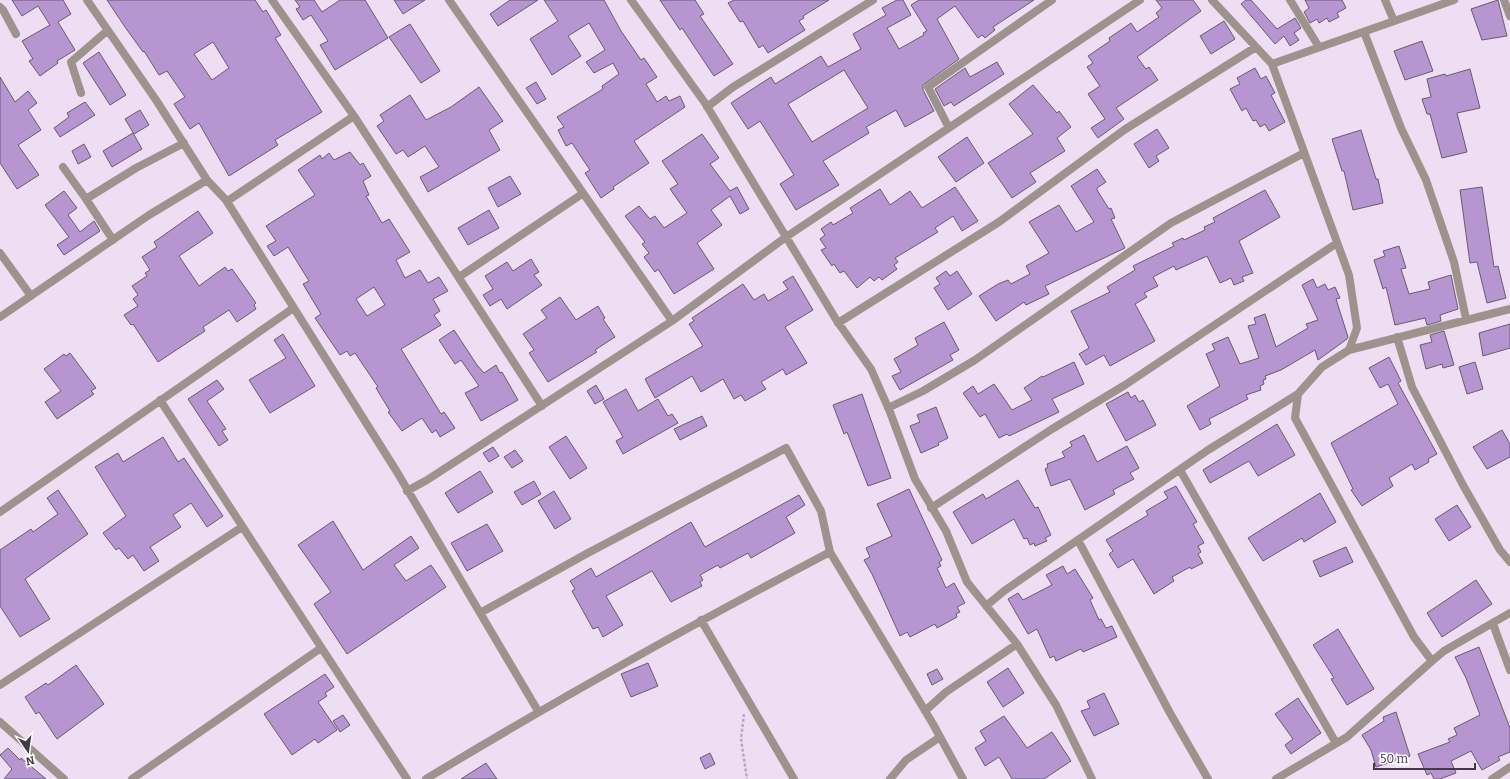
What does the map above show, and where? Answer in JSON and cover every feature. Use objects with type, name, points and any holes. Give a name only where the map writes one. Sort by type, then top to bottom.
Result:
[{"type":"street","points":[[87,0],[208,180],[226,200],[292,309],[407,491],[538,711]]},
{"type":"street","points":[[272,0],[354,116],[542,406]]},
{"type":"street","points":[[449,0],[672,322]]},
{"type":"street","points":[[631,0],[707,107],[838,323],[871,369],[888,408],[915,479],[946,531],[967,582],[1017,644],[1056,705],[1092,779]]},
{"type":"street","points":[[707,107],[734,87],[873,0]]},
{"type":"street","points":[[949,128],[928,87],[1052,0]]},
{"type":"street","points":[[407,491],[427,480],[672,322],[786,237],[1140,0]]},
{"type":"street","points":[[1212,0],[1272,64],[1349,275],[1356,328],[1349,350]]},
{"type":"street","points":[[1290,0],[1319,47]]},
{"type":"street","points":[[1385,0],[1394,21]]},
{"type":"street","points":[[1272,64],[1454,0]]},
{"type":"street","points":[[1504,0],[1510,16]]},
{"type":"street","points":[[0,7],[16,34]]},
{"type":"street","points":[[81,93],[71,62],[108,30]]},
{"type":"street","points":[[1364,32],[1401,128],[1426,180],[1454,262],[1466,319]]},
{"type":"street","points":[[838,323],[999,222],[1124,130],[1256,47]]},
{"type":"street","points":[[226,200],[229,200],[354,116]]},
{"type":"street","points":[[86,199],[136,168],[184,143]]},
{"type":"street","points":[[888,408],[923,391],[975,360],[1171,223],[1304,153]]},
{"type":"street","points":[[63,168],[86,199],[113,240]]},
{"type":"street","points":[[0,317],[149,215],[208,180]]},
{"type":"street","points":[[459,278],[582,194]]},
{"type":"street","points":[[931,508],[1052,429],[1126,385],[1337,243]]},
{"type":"street","points":[[0,253],[31,296]]},
{"type":"street","points":[[0,512],[292,309]]},
{"type":"street","points":[[986,606],[1004,591],[1180,470],[1298,394],[1322,367],[1349,350],[1510,309]]},
{"type":"street","points":[[1397,337],[1412,388],[1463,485],[1500,550],[1510,562]]},
{"type":"street","points":[[1298,394],[1295,418],[1414,637],[1432,661]]},
{"type":"street","points":[[160,400],[406,779]]},
{"type":"street","points":[[480,613],[586,554],[786,448],[821,511],[830,552],[925,710],[963,779]]},
{"type":"street","points":[[1180,470],[1336,744]]},
{"type":"street","points":[[0,685],[242,527]]},
{"type":"street","points":[[1078,540],[1170,713],[1208,779]]},
{"type":"street","points":[[426,779],[538,711],[701,620],[830,552]]},
{"type":"street","points":[[1276,779],[1347,737],[1444,651],[1510,613]]},
{"type":"street","points":[[701,620],[794,779]]},
{"type":"street","points":[[1493,624],[1510,670]]},
{"type":"street","points":[[925,710],[946,692],[1017,644]]},
{"type":"street","points":[[132,779],[321,648]]},
{"type":"street","points":[[0,722],[64,779]]},
{"type":"street","points":[[890,779],[906,760],[940,737]]},
{"type":"street","points":[[1492,779],[1510,767]]},
{"type":"path","points":[[746,698],[741,739],[747,779]]},
{"type":"building","points":[[12,0],[63,0],[71,14],[58,22],[75,50],[57,61],[58,63],[40,76],[29,61],[33,59],[22,41],[50,25],[38,6],[22,16]]},
{"type":"building","points":[[107,0],[255,0],[263,12],[266,10],[281,35],[275,38],[322,112],[275,140],[278,145],[229,176],[199,123],[190,129],[174,104],[185,97],[167,71],[159,75],[144,51],[143,52]],"holes":[[[213,42],[229,68],[212,80],[194,54]]]},
{"type":"building","points":[[295,0],[314,0],[322,12],[340,0],[365,0],[388,38],[335,70],[320,45],[328,41],[311,15],[303,20],[296,9],[300,7]]},
{"type":"building","points":[[394,0],[425,0],[403,14]]},
{"type":"building","points":[[510,0],[538,0],[498,26],[490,14]]},
{"type":"building","points":[[544,0],[604,0],[621,31],[641,60],[644,58],[657,77],[646,84],[657,102],[666,96],[669,101],[680,96],[685,107],[634,141],[649,163],[613,187],[614,189],[601,198],[585,173],[590,170],[572,143],[566,146],[558,130],[564,127],[557,117],[603,89],[602,86],[619,74],[613,63],[594,73],[586,62],[605,50],[589,23],[568,36],[581,56],[552,75],[530,39],[558,21]]},
{"type":"building","points":[[660,0],[695,0],[704,14],[700,16],[733,64],[714,76],[682,28],[680,30]]},
{"type":"building","points":[[734,0],[829,0],[803,16],[804,18],[799,21],[805,30],[768,53],[763,45],[759,48],[743,21],[740,22],[728,3]]},
{"type":"building","points":[[897,0],[903,0],[911,15],[887,28],[899,49],[924,35],[923,33],[927,31],[911,5],[919,0],[1034,0],[993,27],[995,30],[985,38],[982,35],[978,38],[955,6],[937,19],[959,59],[923,85],[923,90],[934,111],[905,127],[896,110],[866,127],[869,133],[823,161],[839,185],[796,210],[780,184],[794,175],[760,121],[748,129],[731,103],[771,77],[775,84],[821,56],[828,67],[861,49],[853,34],[886,15],[882,8]],"holes":[[[844,70],[868,108],[812,142],[788,104]]]},
{"type":"building","points":[[1156,0],[1193,0],[1201,11],[1137,57],[1146,69],[1149,67],[1158,80],[1116,108],[1124,119],[1098,138],[1091,128],[1105,119],[1088,94],[1100,86],[1087,67],[1093,63],[1088,56],[1110,41],[1109,38],[1131,23],[1137,32],[1159,17],[1156,13],[1162,8]]},
{"type":"building","points":[[1246,0],[1251,0],[1277,29],[1295,18],[1301,28],[1294,33],[1299,40],[1290,46],[1284,36],[1275,44],[1241,4]]},
{"type":"building","points":[[1305,0],[1342,0],[1346,8],[1337,13],[1339,17],[1329,22],[1327,18],[1319,23],[1317,19],[1310,23],[1304,12],[1309,8]]},
{"type":"building","points":[[1498,0],[1507,36],[1482,40],[1471,9]]},
{"type":"building","points":[[1224,21],[1235,39],[1211,54],[1200,36]]},
{"type":"building","points":[[410,24],[440,71],[421,83],[389,37]]},
{"type":"building","points":[[1422,41],[1433,71],[1405,80],[1394,51]]},
{"type":"building","points":[[99,52],[126,95],[110,105],[83,63]]},
{"type":"building","points":[[997,62],[1004,74],[954,106],[951,102],[944,106],[935,89],[965,68],[970,77]]},
{"type":"building","points":[[1255,68],[1261,79],[1266,76],[1275,93],[1271,95],[1285,122],[1269,131],[1265,124],[1260,127],[1256,120],[1253,121],[1246,108],[1242,111],[1230,89],[1240,84],[1237,78]]},
{"type":"building","points":[[1470,69],[1480,108],[1457,113],[1467,152],[1442,158],[1430,114],[1427,114],[1422,99],[1431,97],[1427,79],[1445,74],[1446,76]]},
{"type":"building","points":[[0,77],[15,102],[28,91],[37,103],[28,110],[41,130],[18,145],[39,175],[17,189],[0,163]]},
{"type":"building","points":[[536,82],[546,99],[537,104],[526,88]]},
{"type":"building","points":[[1033,85],[1057,113],[1059,111],[1071,127],[1057,138],[1065,151],[1030,173],[1036,182],[1012,198],[988,163],[1033,134],[1009,104]]},
{"type":"building","points":[[479,87],[503,121],[489,130],[500,150],[428,192],[420,177],[439,167],[425,146],[408,157],[403,150],[396,154],[377,126],[384,121],[380,115],[410,95],[426,120],[451,107]]},
{"type":"building","points":[[85,102],[95,115],[60,137],[54,128],[69,117],[67,113]]},
{"type":"building","points":[[140,110],[149,125],[134,134],[125,119]]},
{"type":"building","points":[[1157,129],[1169,148],[1156,156],[1159,161],[1149,168],[1134,144]]},
{"type":"building","points":[[1361,130],[1376,179],[1378,179],[1383,203],[1353,210],[1344,171],[1342,171],[1332,139]]},
{"type":"building","points":[[133,133],[142,149],[112,167],[103,151]]},
{"type":"building","points":[[702,134],[719,158],[710,164],[730,191],[737,187],[749,209],[740,214],[730,196],[711,210],[722,225],[697,243],[714,269],[674,294],[658,269],[655,272],[644,257],[649,253],[642,244],[645,242],[625,216],[639,206],[650,219],[655,216],[664,228],[687,213],[670,189],[678,184],[662,161]]},
{"type":"building","points":[[967,137],[984,163],[956,182],[938,157]]},
{"type":"building","points":[[84,144],[91,157],[78,164],[72,151]]},
{"type":"building","points":[[350,152],[360,165],[363,163],[371,176],[363,181],[369,195],[366,196],[382,223],[389,219],[410,252],[396,260],[405,278],[420,270],[428,283],[439,277],[448,291],[433,299],[440,311],[434,315],[441,325],[401,349],[441,414],[444,412],[455,428],[440,437],[436,430],[432,433],[422,418],[402,431],[388,412],[390,411],[376,388],[378,387],[355,353],[350,356],[347,351],[340,355],[315,318],[321,314],[303,284],[309,281],[288,247],[274,256],[267,246],[276,241],[266,226],[315,195],[298,170],[320,155],[322,159],[329,153],[334,160]],"holes":[[[374,287],[385,305],[367,316],[356,299]]]},
{"type":"building","points":[[1097,169],[1106,182],[1097,188],[1097,190],[1109,209],[1111,208],[1115,218],[1111,219],[1125,248],[1045,286],[1049,294],[1026,305],[1024,302],[996,321],[979,296],[998,284],[1008,280],[1011,284],[1030,274],[1026,266],[1049,253],[1029,222],[1059,205],[1076,232],[1094,222],[1071,186]]},
{"type":"building","points":[[510,176],[521,194],[498,207],[488,188]]},
{"type":"building","points":[[955,187],[978,221],[962,231],[953,216],[935,228],[938,232],[895,258],[898,262],[894,265],[897,269],[882,280],[879,277],[874,281],[870,277],[857,288],[844,271],[840,273],[834,264],[832,266],[821,250],[826,248],[820,239],[825,235],[821,229],[831,222],[833,225],[853,213],[850,208],[880,189],[890,205],[910,191],[922,208]]},
{"type":"building","points":[[1482,187],[1494,267],[1498,266],[1506,298],[1487,303],[1477,262],[1470,263],[1460,190]]},
{"type":"building","points":[[1265,190],[1280,217],[1239,241],[1253,273],[1242,277],[1244,281],[1234,285],[1231,278],[1220,283],[1207,256],[1176,270],[1174,266],[1153,277],[1158,286],[1144,293],[1147,297],[1135,304],[1155,341],[1110,366],[1104,355],[1086,365],[1079,354],[1089,348],[1071,311],[1110,292],[1107,287],[1135,270],[1133,266],[1174,246],[1172,243],[1183,238],[1184,240],[1205,230],[1204,227],[1215,222],[1213,218]]},
{"type":"building","points":[[64,191],[77,208],[68,215],[80,232],[94,221],[100,231],[64,255],[57,245],[69,237],[45,205]]},
{"type":"building","points":[[489,210],[499,228],[468,245],[458,228]]},
{"type":"building","points":[[198,211],[213,233],[179,256],[199,286],[225,267],[228,271],[232,269],[256,303],[254,305],[256,309],[237,322],[229,310],[203,327],[205,331],[158,362],[133,324],[131,325],[124,315],[138,306],[133,299],[138,295],[132,286],[147,276],[145,273],[150,270],[142,257],[157,247],[154,242]]},
{"type":"building","points":[[1399,246],[1406,268],[1401,269],[1409,294],[1430,289],[1428,282],[1451,275],[1458,309],[1440,315],[1441,321],[1427,325],[1425,318],[1395,325],[1386,287],[1383,289],[1374,260],[1385,256],[1383,251]]},
{"type":"building","points":[[531,259],[539,272],[534,275],[542,285],[507,309],[501,299],[490,306],[483,295],[493,289],[485,276],[507,262],[513,271]]},
{"type":"building","points":[[946,271],[950,276],[957,271],[972,294],[948,310],[934,288],[940,284],[936,278]]},
{"type":"building","points":[[793,276],[813,310],[785,327],[807,363],[786,375],[783,369],[761,382],[766,389],[745,401],[741,395],[734,399],[723,379],[701,392],[692,376],[655,398],[645,379],[703,346],[689,324],[694,321],[692,318],[743,284],[754,300],[764,294],[768,301],[788,289],[783,282]]},
{"type":"building","points":[[1313,279],[1317,288],[1325,284],[1328,290],[1335,287],[1340,298],[1336,299],[1348,337],[1347,339],[1318,360],[1315,350],[1281,370],[1265,376],[1266,379],[1263,380],[1264,384],[1260,386],[1261,390],[1246,395],[1248,399],[1209,419],[1211,424],[1200,430],[1187,406],[1220,386],[1206,354],[1215,350],[1212,344],[1228,337],[1240,364],[1259,358],[1248,326],[1256,324],[1254,318],[1265,314],[1276,347],[1308,328],[1306,324],[1318,320],[1302,285]]},
{"type":"building","points":[[560,297],[576,320],[598,306],[605,318],[603,319],[615,337],[595,350],[597,352],[548,382],[529,353],[534,350],[523,334],[547,318],[541,310]]},
{"type":"building","points":[[944,322],[959,350],[950,355],[953,360],[900,390],[892,376],[901,372],[894,359],[918,345],[915,338]]},
{"type":"building","points":[[1510,324],[1510,348],[1483,356],[1479,333]]},
{"type":"building","points":[[454,330],[484,373],[496,365],[500,373],[502,372],[518,400],[481,421],[465,393],[479,386],[461,360],[455,364],[439,340]]},
{"type":"building","points":[[1444,331],[1454,365],[1443,368],[1442,364],[1426,369],[1420,345],[1432,342],[1430,335]]},
{"type":"building","points":[[283,334],[315,386],[270,413],[249,380],[286,358],[274,340]]},
{"type":"building","points":[[70,353],[96,388],[91,391],[94,394],[57,419],[45,402],[61,391],[44,369],[64,354],[66,356]]},
{"type":"building","points":[[1389,357],[1401,381],[1398,383],[1437,454],[1428,459],[1429,462],[1415,470],[1412,464],[1389,478],[1393,486],[1362,506],[1351,490],[1353,489],[1331,443],[1398,404],[1388,384],[1380,388],[1369,368]]},
{"type":"building","points":[[1074,362],[1084,384],[1052,399],[1059,412],[1009,436],[1007,434],[999,438],[985,414],[980,417],[963,393],[973,386],[978,394],[994,384],[1012,410],[1032,400],[1024,388],[1042,376],[1043,377]]},
{"type":"building","points":[[1475,362],[1483,389],[1467,394],[1459,367]]},
{"type":"building","points":[[217,380],[224,389],[207,401],[226,429],[222,431],[228,440],[219,446],[188,399]]},
{"type":"building","points":[[596,385],[604,399],[595,404],[587,391]]},
{"type":"building","points":[[626,389],[638,411],[658,399],[668,416],[672,414],[678,423],[623,454],[616,441],[623,437],[603,402]]},
{"type":"building","points":[[1128,392],[1131,398],[1135,395],[1139,402],[1143,400],[1156,425],[1126,441],[1106,404]]},
{"type":"building","points":[[862,394],[891,478],[868,486],[847,432],[844,434],[833,405]]},
{"type":"building","points":[[936,407],[948,438],[938,443],[939,445],[921,453],[910,426],[920,422],[917,415]]},
{"type":"building","points":[[702,416],[707,426],[680,440],[674,429]]},
{"type":"building","points":[[1277,424],[1295,455],[1258,476],[1249,461],[1210,483],[1203,470]]},
{"type":"building","points":[[1502,430],[1510,444],[1510,457],[1487,469],[1473,447]]},
{"type":"building","points":[[1084,435],[1097,462],[1127,446],[1139,468],[1130,473],[1134,479],[1113,490],[1115,494],[1085,510],[1070,479],[1051,486],[1045,469],[1048,467],[1047,464],[1065,457],[1062,452],[1072,446],[1070,442]]},
{"type":"building","points":[[566,436],[587,468],[570,479],[549,447]]},
{"type":"building","points":[[163,437],[178,462],[184,458],[223,516],[207,527],[191,503],[173,515],[181,527],[150,547],[159,561],[144,571],[133,555],[128,559],[119,548],[116,550],[103,533],[126,516],[95,467],[118,453],[123,462]]},
{"type":"building","points":[[493,447],[499,456],[489,462],[483,453]]},
{"type":"building","points":[[515,450],[523,461],[512,468],[504,457]]},
{"type":"building","points":[[480,471],[493,492],[458,513],[445,493]]},
{"type":"building","points":[[1018,480],[1035,508],[1038,507],[1051,535],[1045,538],[1047,541],[1035,546],[1034,543],[1030,545],[1027,538],[1024,539],[1014,519],[972,544],[953,512],[983,494],[986,499]]},
{"type":"building","points":[[534,481],[541,494],[522,505],[514,492]]},
{"type":"building","points":[[1176,486],[1197,522],[1193,524],[1204,543],[1198,546],[1201,552],[1198,554],[1203,563],[1191,569],[1190,567],[1172,577],[1174,581],[1154,594],[1133,559],[1118,568],[1109,554],[1113,551],[1106,540],[1148,515],[1146,511],[1168,498],[1164,492]]},
{"type":"building","points":[[909,489],[942,560],[939,562],[941,566],[937,568],[946,588],[954,583],[965,603],[957,607],[960,612],[956,614],[957,617],[937,628],[935,624],[910,637],[907,632],[900,636],[872,574],[864,560],[870,557],[866,548],[892,536],[877,504]]},
{"type":"building","points":[[58,490],[88,534],[25,579],[50,619],[20,637],[0,606],[0,550],[31,529],[33,532],[58,514],[47,498]]},
{"type":"building","points":[[554,491],[571,519],[555,529],[538,501]]},
{"type":"building","points":[[1320,493],[1336,522],[1304,542],[1302,538],[1263,561],[1248,538]]},
{"type":"building","points":[[799,495],[805,505],[786,517],[795,533],[751,558],[748,553],[720,568],[718,565],[700,575],[703,580],[700,582],[702,586],[671,602],[652,571],[606,596],[623,625],[603,637],[598,627],[593,629],[572,591],[575,589],[570,581],[591,568],[596,577],[691,522],[705,547]]},
{"type":"building","points":[[1457,505],[1471,527],[1449,541],[1435,519]]},
{"type":"building","points":[[333,521],[363,570],[411,536],[419,548],[394,565],[406,581],[431,565],[446,587],[347,654],[314,604],[331,592],[298,545]]},
{"type":"building","points":[[487,524],[503,551],[467,571],[451,543]]},
{"type":"building","points":[[1346,547],[1353,562],[1320,577],[1313,561]]},
{"type":"building","points":[[1063,566],[1067,574],[1075,569],[1093,598],[1090,600],[1099,620],[1101,619],[1106,628],[1112,626],[1117,637],[1083,652],[1081,649],[1056,661],[1054,656],[1050,658],[1037,629],[1028,634],[1008,599],[1018,593],[1023,600],[1052,585],[1046,575]]},
{"type":"building","points":[[1476,580],[1492,604],[1442,637],[1427,613]]},
{"type":"building","points":[[1338,629],[1374,689],[1347,705],[1331,679],[1334,678],[1313,645]]},
{"type":"building","points":[[1479,647],[1510,728],[1510,752],[1498,757],[1500,760],[1482,770],[1471,751],[1451,761],[1456,773],[1440,779],[1434,779],[1431,773],[1427,775],[1418,754],[1450,742],[1448,739],[1457,735],[1454,728],[1480,715],[1466,678],[1455,657]]},
{"type":"building","points":[[648,663],[658,686],[631,697],[621,674]]},
{"type":"building","points":[[76,665],[104,704],[57,739],[39,712],[36,714],[25,697],[46,683],[48,685]]},
{"type":"building","points":[[1008,668],[1024,693],[1003,707],[987,682]]},
{"type":"building","points":[[937,669],[943,679],[932,685],[927,674]]},
{"type":"building","points":[[325,674],[334,687],[325,693],[327,696],[318,702],[337,730],[318,743],[315,739],[292,755],[264,714]]},
{"type":"building","points":[[1104,693],[1119,724],[1094,736],[1081,711],[1090,708],[1087,701]]},
{"type":"building","points":[[1298,698],[1321,733],[1291,754],[1285,745],[1293,739],[1275,714]]},
{"type":"building","points":[[1396,712],[1410,756],[1376,767],[1371,750],[1362,735],[1384,721],[1383,717]]},
{"type":"building","points":[[343,715],[350,725],[340,732],[333,721]]},
{"type":"building","points":[[1004,716],[1027,748],[1052,732],[1071,761],[1044,779],[1012,779],[999,757],[985,766],[975,748],[986,741],[980,731]]},
{"type":"building","points":[[8,748],[20,760],[21,758],[46,779],[4,779],[12,769],[0,755]]},
{"type":"building","points":[[710,753],[715,764],[705,769],[700,758]]},
{"type":"building","points":[[486,763],[497,779],[461,779]]}]
